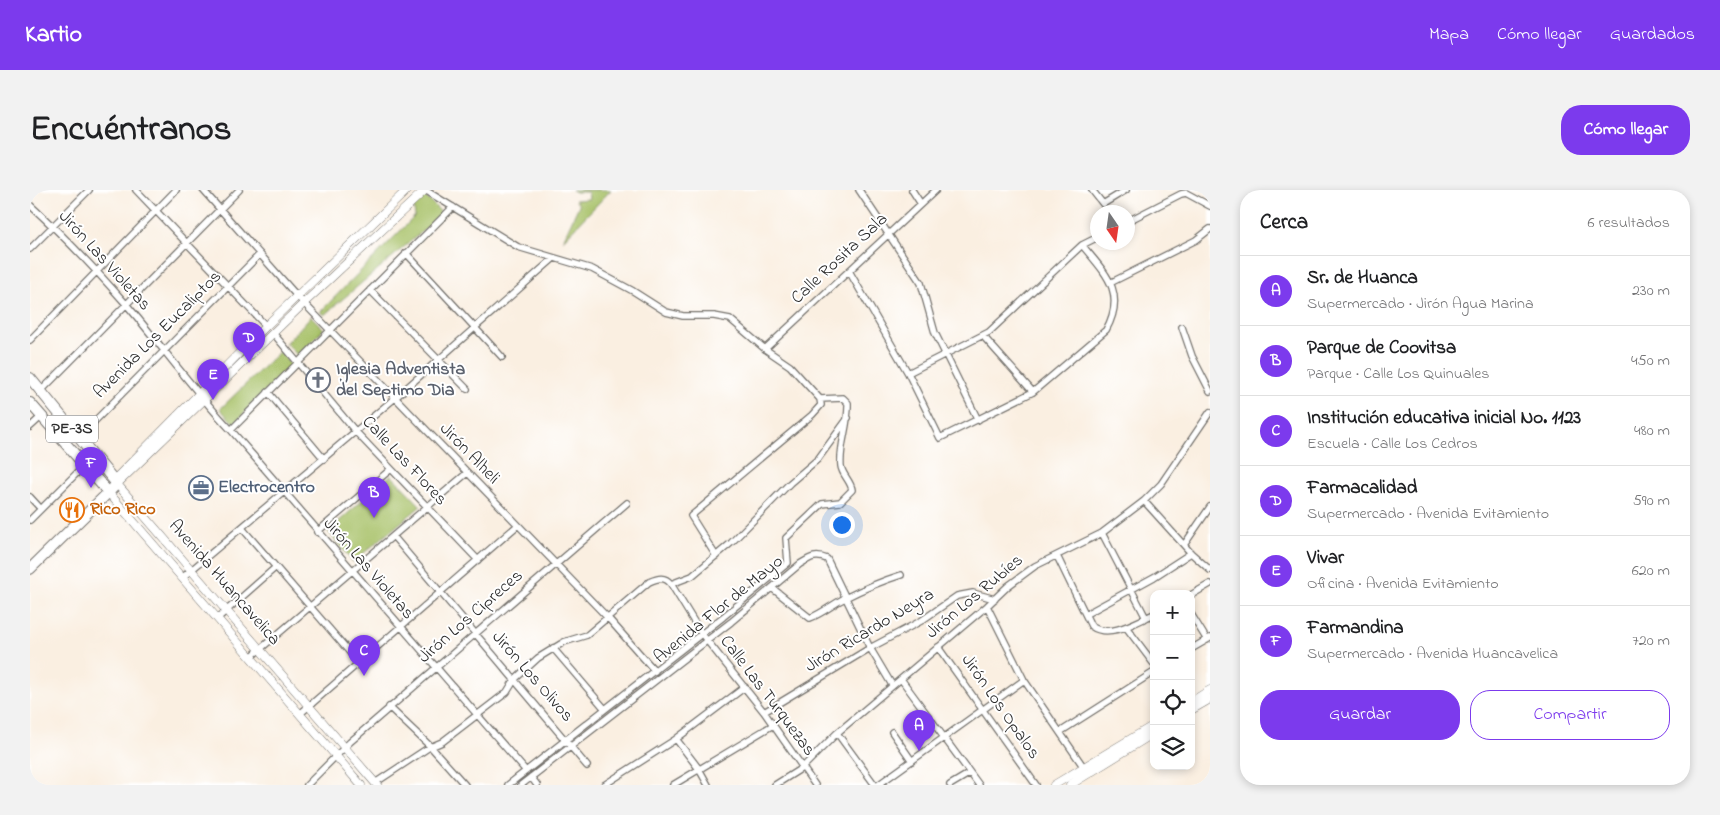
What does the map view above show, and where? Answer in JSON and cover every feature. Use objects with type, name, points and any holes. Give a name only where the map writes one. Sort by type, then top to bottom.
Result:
[{"type":"highway","name":"Avenida Huancavelica","points":[[30,378],[115,482]]},
{"type":"highway","name":"Avenida Huancavelica","points":[[30,403],[86,464],[105,493]]},
{"type":"highway","points":[[30,569],[115,482]]},
{"type":"main road","points":[[115,482],[200,397],[266,326],[407,190]]},
{"type":"main road","points":[[200,397],[273,333],[425,190]]},
{"type":"main road","name":"Avenida Huancavelica","points":[[115,482],[376,784]]},
{"type":"main road","name":"Avenida Huancavelica","points":[[105,493],[183,577],[361,785]]},
{"type":"main road","points":[[1195,699],[1210,690]]},
{"type":"main road","points":[[1195,708],[1210,699]]},
{"type":"main road","points":[[1070,785],[1086,770],[1150,728]]},
{"type":"main road","points":[[1054,785],[1150,736]]},
{"type":"street","points":[[30,249],[89,190]]},
{"type":"street","points":[[136,190],[266,326]]},
{"type":"street","points":[[30,340],[176,190]]},
{"type":"street","name":"Jirón Alheli","points":[[203,190],[297,296],[608,618],[654,671]]},
{"type":"street","points":[[41,391],[239,190]]},
{"type":"street","points":[[425,190],[518,247],[592,269],[671,314],[714,316],[730,319],[765,349],[790,366],[821,400]]},
{"type":"street","points":[[860,190],[921,283],[935,333],[944,355],[978,420]]},
{"type":"street","points":[[912,190],[921,204]]},
{"type":"street","name":"Calle Rosita Sala","points":[[765,349],[936,190]]},
{"type":"street","points":[[1092,190],[1103,204],[1126,190]]},
{"type":"street","points":[[1135,218],[1186,193],[1210,206]]},
{"type":"street","name":"Jirón Las Violetas","points":[[30,205],[53,226],[126,305],[200,397],[231,430],[351,572],[526,771]]},
{"type":"street","points":[[231,430],[453,207]]},
{"type":"street","points":[[1112,282],[1196,240],[1210,229]]},
{"type":"street","points":[[908,373],[983,336],[1082,245],[1090,241]]},
{"type":"street","points":[[849,272],[908,373],[940,438],[1033,392],[1106,330],[1113,317],[1115,304],[1112,282],[1082,245]]},
{"type":"street","points":[[406,253],[502,357]]},
{"type":"street","name":"Avenida Los Eucaliptos","points":[[79,437],[260,254]]},
{"type":"street","points":[[183,577],[356,432],[554,258]]},
{"type":"street","points":[[370,290],[467,388]]},
{"type":"street","points":[[1182,327],[1192,356],[1210,391]]},
{"type":"street","name":"Calle Las Flores","points":[[273,333],[356,432],[478,560]]},
{"type":"street","points":[[983,336],[1033,392]]},
{"type":"street","points":[[268,392],[324,459]]},
{"type":"street","points":[[671,584],[692,576],[716,556],[818,459],[849,417],[848,403],[845,398],[821,400]]},
{"type":"street","points":[[716,556],[691,516],[812,416],[821,400]]},
{"type":"street","name":"Jirón Los Rubíes","points":[[775,785],[802,768],[837,733],[1034,566],[1102,533],[1144,501],[1161,484],[1210,412]]},
{"type":"street","points":[[30,427],[42,416]]},
{"type":"street","name":"Avenida Flor de Mayo","points":[[508,785],[788,563],[786,538],[822,504],[840,502],[852,490],[841,466],[841,456],[849,417]]},
{"type":"street","points":[[30,520],[86,464]]},
{"type":"street","points":[[317,532],[391,469]]},
{"type":"street","points":[[252,656],[467,472]]},
{"type":"street","points":[[30,497],[41,509]]},
{"type":"street","points":[[1144,501],[1191,553],[1210,570]]},
{"type":"street","name":"Jirón Los Cipreces","points":[[307,785],[345,746],[389,707],[627,503]]},
{"type":"street","points":[[1184,545],[1210,507]]},
{"type":"street","points":[[301,713],[518,525]]},
{"type":"street","points":[[242,528],[359,663]]},
{"type":"street","points":[[1102,533],[1146,618]]},
{"type":"street","name":"Jirón Los Olivos","points":[[393,536],[587,766]]},
{"type":"street","points":[[1086,614],[1180,562],[1191,553]]},
{"type":"street","name":"Avenida Flor de Mayo","points":[[521,785],[707,640],[800,564],[818,556],[826,559],[832,568],[835,579],[870,648],[892,686]]},
{"type":"street","points":[[1057,556],[1091,626],[1096,630],[1109,631],[1126,627],[1150,616]]},
{"type":"street","points":[[218,618],[276,567]]},
{"type":"street","points":[[772,588],[810,618],[845,598],[871,588],[885,579],[901,575]]},
{"type":"street","name":"Calle Las Turquezas","points":[[608,618],[649,582],[660,578],[668,580],[701,633],[764,712],[815,785]]},
{"type":"street","points":[[1195,593],[1210,584]]},
{"type":"street","name":"Jirón Ricardo Neyra","points":[[764,712],[870,648],[921,621],[957,596],[973,593],[995,599]]},
{"type":"street","points":[[987,606],[1024,680],[1086,770]]},
{"type":"street","points":[[376,784],[431,747],[442,742],[476,716],[507,692],[515,679],[553,648],[587,635],[608,618]]},
{"type":"street","points":[[1195,620],[1209,639],[1195,647]]},
{"type":"street","points":[[1126,627],[1150,659]]},
{"type":"street","name":"Jirón Los Opalos","points":[[938,647],[984,709],[1036,785]]},
{"type":"street","points":[[553,648],[605,709]]},
{"type":"street","points":[[1060,732],[1150,675]]},
{"type":"street","points":[[901,679],[945,737],[978,785]]},
{"type":"street","points":[[837,733],[877,785],[1024,680]]},
{"type":"street","points":[[604,785],[676,739],[745,687]]},
{"type":"street","points":[[389,707],[431,747],[465,785]]},
{"type":"street","points":[[673,785],[773,725]]},
{"type":"street","points":[[892,732],[912,760]]},
{"type":"street","points":[[676,739],[699,769],[708,785]]},
{"type":"street","points":[[950,785],[970,773]]},
{"type":"street","points":[[531,777],[537,785]]},
{"type":"green space","points":[[572,190],[611,190],[563,240],[579,205],[575,200],[589,199],[588,192],[575,192]]},
{"type":"green space","points":[[423,194],[443,214],[324,315],[320,312],[415,216],[413,204]]},
{"type":"green space","points":[[311,316],[324,329],[298,356],[286,343]]},
{"type":"green space","points":[[280,351],[291,365],[234,424],[220,409]]},
{"type":"green space","points":[[391,475],[421,506],[353,562],[328,531]]},
{"type":"place","name":"Farmacalidad","points":[[249,363]]},
{"type":"place","name":"Iglesia Adventista del Septimo Dia","points":[[318,380]]},
{"type":"place","name":"Vivar","points":[[213,400]]},
{"type":"place","name":"Farmandina","points":[[91,488]]},
{"type":"place","name":"Electrocentro","points":[[201,488]]},
{"type":"place","name":"Rico Rico","points":[[72,510]]},
{"type":"place","name":"Parque de Coovitsa","points":[[374,518]]},
{"type":"place","name":"Institución educativa inicial No. 1123","points":[[364,676]]},
{"type":"place","name":"Sr. de Huanca","points":[[919,751]]}]
